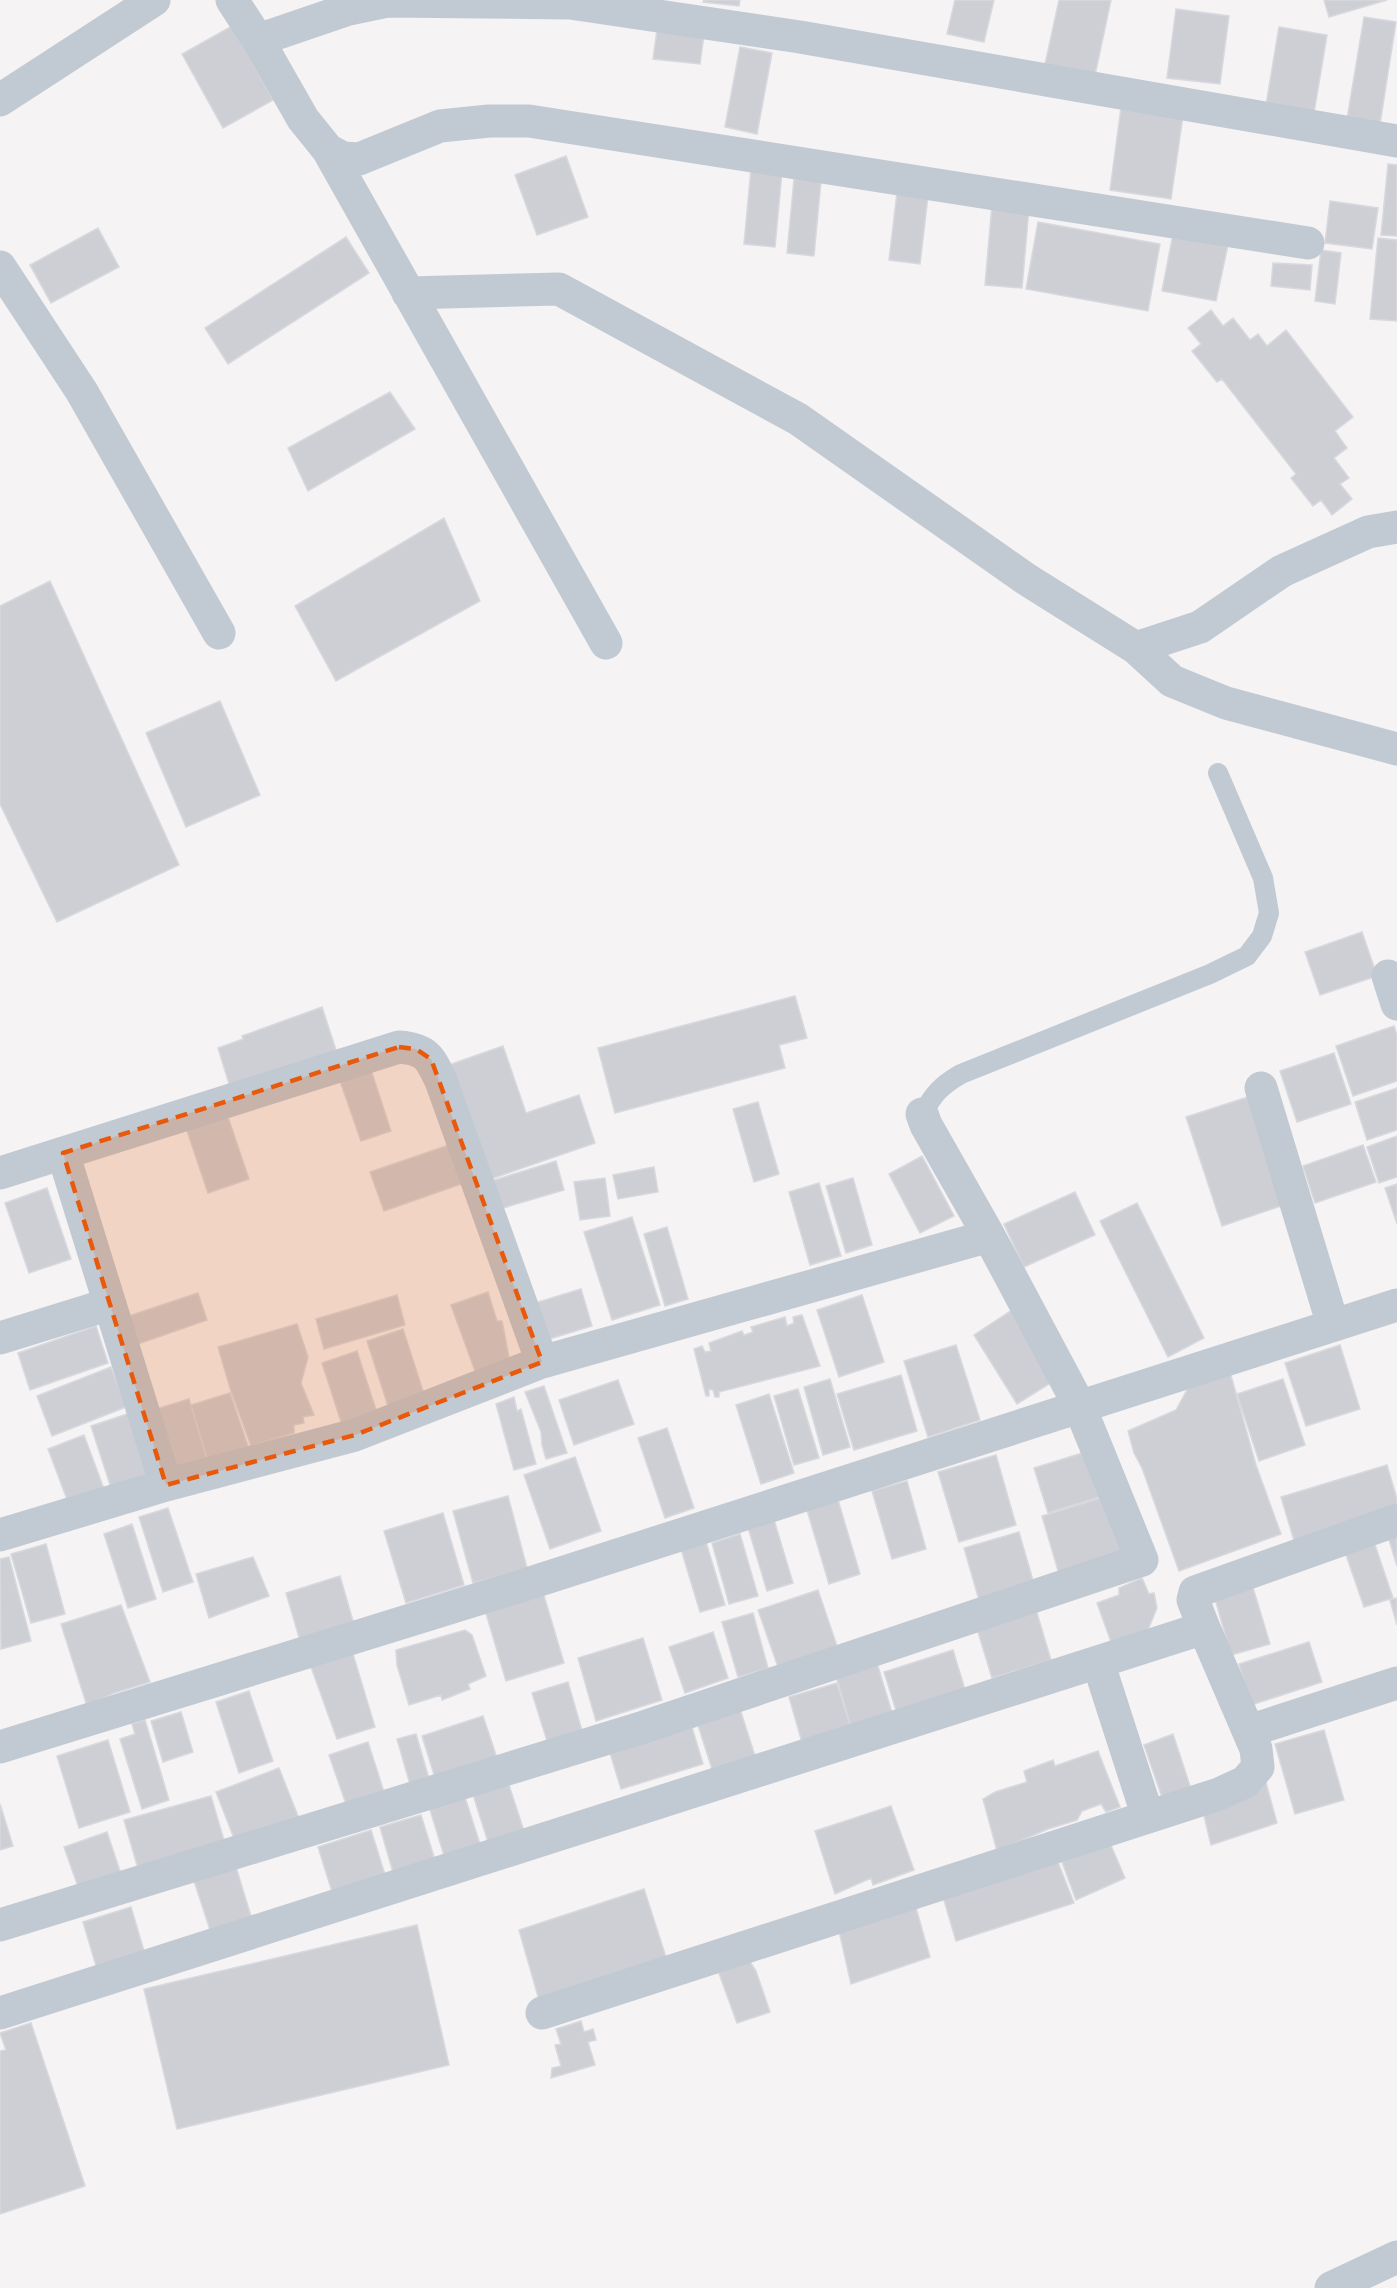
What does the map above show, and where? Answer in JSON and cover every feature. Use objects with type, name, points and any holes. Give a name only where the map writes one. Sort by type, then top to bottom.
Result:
[{"type":"street","points":[[0,100],[154,0]]},
{"type":"street","points":[[232,0],[258,40],[303,119],[328,150],[606,644]]},
{"type":"street","points":[[258,40],[349,9],[387,1],[570,3],[812,39],[1397,141]]},
{"type":"street","points":[[328,150],[343,158],[359,159],[440,126],[489,121],[529,121],[1308,243]]},
{"type":"street","points":[[0,267],[82,393],[219,633]]},
{"type":"street","points":[[408,293],[559,289],[798,419],[1026,579],[1136,648],[1172,681],[1226,704],[1397,749]]},
{"type":"street","points":[[1136,648],[1200,627],[1282,571],[1368,532],[1397,527]]},
{"type":"street","points":[[0,1173],[399,1047],[417,1049],[431,1059],[441,1081],[542,1362]]},
{"type":"street","points":[[1261,1088],[1333,1325]]},
{"type":"street","points":[[0,1925],[633,1730],[1142,1560],[1079,1405],[922,1114]]},
{"type":"street","points":[[63,1153],[166,1485]]},
{"type":"street","points":[[0,1535],[166,1485],[355,1435],[542,1362],[989,1236]]},
{"type":"street","points":[[0,1338],[110,1304]]},
{"type":"street","points":[[0,1748],[524,1585],[1079,1405],[1397,1305]]},
{"type":"street","points":[[542,2013],[1219,1794],[1245,1782],[1258,1767],[1256,1749],[1193,1600],[1195,1592],[1397,1520]]},
{"type":"street","points":[[0,2013],[1204,1628]]},
{"type":"street","points":[[1098,1662],[1148,1817]]},
{"type":"street","points":[[1249,1731],[1397,1683]]},
{"type":"street","points":[[1331,2288],[1397,2257]]},
{"type":"lane","points":[[922,1114],[943,1084],[961,1074],[1210,974],[1247,956],[1262,936],[1269,913],[1263,878],[1218,773]]},
{"type":"highlighted area","points":[[399,1047],[416,1049],[431,1059],[542,1362],[355,1435],[166,1485],[63,1153]]},
{"type":"building","points":[[704,0],[740,0],[739,6],[703,2]]},
{"type":"building","points":[[955,0],[994,0],[984,42],[947,34]]},
{"type":"building","points":[[1059,0],[1111,0],[1094,80],[1044,69]]},
{"type":"building","points":[[1324,0],[1387,0],[1329,17]]},
{"type":"building","points":[[1176,9],[1229,16],[1220,84],[1167,78]]},
{"type":"building","points":[[1364,17],[1396,22],[1380,124],[1347,119]]},
{"type":"building","points":[[232,26],[273,100],[223,128],[182,54]]},
{"type":"building","points":[[1279,27],[1327,35],[1313,119],[1265,111]]},
{"type":"building","points":[[657,30],[704,35],[700,64],[653,59]]},
{"type":"building","points":[[740,47],[772,53],[757,134],[725,127]]},
{"type":"building","points":[[1122,100],[1184,109],[1171,199],[1110,190]]},
{"type":"building","points":[[566,156],[588,217],[537,235],[515,175]]},
{"type":"building","points":[[1388,164],[1397,165],[1397,236],[1381,235]]},
{"type":"building","points":[[751,169],[782,172],[775,247],[744,244]]},
{"type":"building","points":[[794,179],[821,181],[814,256],[787,253]]},
{"type":"building","points":[[898,184],[929,188],[920,264],[889,260]]},
{"type":"building","points":[[1330,201],[1378,208],[1372,249],[1325,243]]},
{"type":"building","points":[[992,205],[1029,208],[1022,288],[985,285]]},
{"type":"building","points":[[1038,222],[1160,244],[1148,311],[1026,289]]},
{"type":"building","points":[[98,228],[119,267],[51,303],[30,265]]},
{"type":"building","points":[[1173,234],[1228,245],[1216,301],[1162,291]]},
{"type":"building","points":[[346,237],[369,273],[228,364],[205,328]]},
{"type":"building","points":[[1378,238],[1397,240],[1397,321],[1370,319]]},
{"type":"building","points":[[1321,250],[1341,253],[1335,304],[1315,301]]},
{"type":"building","points":[[1273,263],[1312,265],[1310,290],[1271,286]]},
{"type":"building","points":[[1211,310],[1223,326],[1233,318],[1250,340],[1258,334],[1267,346],[1286,330],[1353,417],[1335,431],[1347,448],[1334,458],[1349,478],[1340,484],[1352,499],[1332,515],[1321,500],[1313,506],[1291,478],[1296,474],[1222,379],[1217,382],[1192,351],[1201,344],[1188,328]]},
{"type":"building","points":[[390,392],[415,429],[308,491],[288,448]]},
{"type":"building","points":[[444,518],[480,601],[336,681],[295,606]]},
{"type":"building","points":[[50,581],[179,865],[57,922],[0,804],[0,606]]},
{"type":"building","points":[[220,701],[260,795],[186,827],[146,733]]},
{"type":"building","points":[[1362,932],[1377,976],[1320,995],[1305,952]]},
{"type":"building","points":[[795,996],[807,1038],[779,1045],[785,1068],[615,1113],[598,1048]]},
{"type":"building","points":[[322,1007],[338,1056],[230,1087],[218,1048],[243,1039],[242,1036]]},
{"type":"building","points":[[1394,1026],[1397,1035],[1397,1081],[1353,1096],[1336,1046]]},
{"type":"building","points":[[503,1046],[526,1113],[579,1095],[595,1143],[482,1182],[443,1067]]},
{"type":"building","points":[[1334,1053],[1351,1104],[1297,1122],[1280,1071]]},
{"type":"building","points":[[371,1070],[391,1131],[361,1141],[340,1081]]},
{"type":"building","points":[[1397,1088],[1397,1130],[1367,1140],[1355,1102]]},
{"type":"building","points":[[1251,1096],[1287,1204],[1222,1226],[1186,1117]]},
{"type":"building","points":[[758,1102],[779,1174],[754,1182],[733,1109]]},
{"type":"building","points":[[226,1111],[249,1179],[208,1193],[185,1125]]},
{"type":"building","points":[[1397,1136],[1397,1177],[1379,1183],[1367,1147]]},
{"type":"building","points":[[452,1144],[464,1183],[384,1211],[370,1172]]},
{"type":"building","points":[[1363,1145],[1376,1182],[1315,1203],[1303,1166]]},
{"type":"building","points":[[922,1156],[954,1216],[920,1233],[889,1174]]},
{"type":"building","points":[[556,1161],[564,1190],[493,1211],[485,1183]]},
{"type":"building","points":[[654,1167],[658,1192],[618,1199],[613,1175]]},
{"type":"building","points":[[605,1178],[610,1216],[580,1220],[574,1182]]},
{"type":"building","points":[[853,1178],[872,1245],[846,1253],[826,1186]]},
{"type":"building","points":[[819,1183],[841,1256],[810,1265],[789,1192]]},
{"type":"building","points":[[1397,1184],[1397,1224],[1385,1188]]},
{"type":"building","points":[[47,1188],[71,1259],[29,1273],[5,1203]]},
{"type":"building","points":[[1075,1192],[1095,1235],[1024,1267],[1004,1224]]},
{"type":"building","points":[[1137,1203],[1204,1338],[1168,1357],[1100,1221]]},
{"type":"building","points":[[632,1217],[660,1305],[612,1320],[584,1232]]},
{"type":"building","points":[[667,1227],[688,1299],[665,1306],[644,1234]]},
{"type":"building","points":[[581,1289],[592,1326],[546,1340],[535,1303]]},
{"type":"building","points":[[488,1292],[497,1321],[502,1321],[511,1367],[476,1374],[451,1305]]},
{"type":"building","points":[[198,1293],[207,1320],[132,1346],[123,1318]]},
{"type":"building","points":[[397,1295],[405,1325],[324,1349],[316,1319]]},
{"type":"building","points":[[862,1295],[884,1362],[839,1377],[817,1310]]},
{"type":"building","points":[[1012,1310],[1057,1379],[1017,1404],[974,1335]]},
{"type":"building","points":[[802,1315],[820,1366],[719,1392],[719,1397],[715,1397],[713,1390],[709,1389],[709,1396],[706,1396],[694,1349],[702,1346],[705,1352],[711,1351],[709,1343],[742,1331],[744,1335],[753,1332],[751,1327],[785,1317],[787,1326],[794,1323],[793,1317]]},
{"type":"building","points":[[297,1324],[308,1357],[301,1383],[314,1415],[303,1417],[304,1423],[294,1425],[294,1433],[251,1446],[218,1347]]},
{"type":"building","points":[[96,1326],[108,1363],[30,1390],[18,1353]]},
{"type":"building","points":[[403,1329],[424,1394],[388,1406],[367,1341]]},
{"type":"building","points":[[956,1345],[980,1420],[928,1437],[904,1361]]},
{"type":"building","points":[[1340,1345],[1360,1409],[1306,1426],[1285,1363]]},
{"type":"building","points":[[357,1351],[378,1416],[343,1428],[322,1363]]},
{"type":"building","points":[[111,1367],[126,1407],[52,1436],[37,1396]]},
{"type":"building","points":[[1230,1372],[1256,1465],[1281,1534],[1179,1571],[1142,1468],[1134,1453],[1128,1431],[1176,1410],[1188,1388]]},
{"type":"building","points":[[901,1375],[917,1431],[854,1450],[837,1394]]},
{"type":"building","points":[[830,1379],[850,1447],[823,1455],[804,1387]]},
{"type":"building","points":[[1283,1379],[1305,1445],[1259,1461],[1237,1394]]},
{"type":"building","points":[[618,1380],[634,1424],[574,1445],[559,1400]]},
{"type":"building","points":[[544,1386],[567,1453],[546,1459],[541,1432],[525,1392]]},
{"type":"building","points":[[798,1389],[819,1458],[794,1465],[774,1396]]},
{"type":"building","points":[[230,1393],[251,1455],[210,1468],[191,1405]]},
{"type":"building","points":[[769,1394],[794,1473],[761,1484],[736,1405]]},
{"type":"building","points":[[514,1397],[517,1411],[521,1409],[536,1464],[514,1470],[496,1404]]},
{"type":"building","points":[[189,1399],[208,1463],[166,1475],[147,1412]]},
{"type":"building","points":[[133,1412],[155,1481],[113,1494],[91,1426]]},
{"type":"building","points":[[667,1428],[694,1508],[665,1518],[638,1438]]},
{"type":"building","points":[[84,1435],[107,1497],[71,1510],[48,1449]]},
{"type":"building","points":[[1092,1450],[1106,1495],[1048,1513],[1034,1468]]},
{"type":"building","points":[[996,1455],[1016,1525],[959,1542],[938,1472]]},
{"type":"building","points":[[575,1457],[601,1531],[550,1549],[524,1475]]},
{"type":"building","points":[[1387,1465],[1397,1499],[1397,1514],[1295,1544],[1281,1497]]},
{"type":"building","points":[[907,1481],[926,1549],[892,1559],[872,1491]]},
{"type":"building","points":[[1110,1495],[1127,1553],[1059,1574],[1042,1516]]},
{"type":"building","points":[[508,1496],[527,1568],[473,1583],[453,1511]]},
{"type":"building","points":[[838,1500],[860,1574],[829,1584],[807,1510]]},
{"type":"building","points":[[168,1508],[193,1582],[163,1592],[139,1517]]},
{"type":"building","points":[[443,1513],[464,1585],[406,1603],[384,1531]]},
{"type":"building","points":[[772,1513],[793,1583],[767,1591],[746,1521]]},
{"type":"building","points":[[132,1524],[156,1599],[128,1608],[104,1534]]},
{"type":"building","points":[[1397,1526],[1397,1566],[1386,1530]]},
{"type":"building","points":[[1019,1532],[1034,1584],[979,1600],[964,1548]]},
{"type":"building","points":[[740,1534],[758,1596],[729,1604],[712,1543]]},
{"type":"building","points":[[1373,1539],[1393,1598],[1364,1607],[1344,1549]]},
{"type":"building","points":[[706,1542],[725,1605],[700,1612],[681,1549]]},
{"type":"building","points":[[46,1544],[65,1614],[31,1623],[11,1554]]},
{"type":"building","points":[[9,1557],[31,1641],[1,1649],[0,1559]]},
{"type":"building","points":[[253,1557],[269,1596],[209,1618],[196,1574]]},
{"type":"building","points":[[340,1576],[355,1628],[301,1644],[286,1593]]},
{"type":"building","points":[[1142,1578],[1149,1594],[1154,1593],[1157,1608],[1143,1642],[1115,1653],[1097,1603],[1119,1595],[1119,1588]]},
{"type":"building","points":[[1251,1581],[1270,1644],[1231,1655],[1213,1592]]},
{"type":"building","points":[[818,1590],[837,1646],[778,1667],[758,1610]]},
{"type":"building","points":[[543,1592],[564,1663],[506,1681],[485,1610]]},
{"type":"building","points":[[1397,1598],[1397,1625],[1390,1600]]},
{"type":"building","points":[[1034,1603],[1051,1660],[992,1678],[975,1622]]},
{"type":"building","points":[[121,1605],[150,1682],[114,1693],[87,1706],[61,1624]]},
{"type":"building","points":[[753,1613],[768,1668],[738,1677],[722,1622]]},
{"type":"building","points":[[465,1630],[472,1635],[486,1676],[468,1684],[470,1689],[442,1700],[441,1695],[409,1705],[397,1665],[396,1650]]},
{"type":"building","points":[[713,1632],[728,1678],[685,1693],[669,1647]]},
{"type":"building","points":[[643,1638],[662,1700],[596,1721],[578,1658]]},
{"type":"building","points":[[1309,1642],[1322,1682],[1251,1705],[1239,1664]]},
{"type":"building","points":[[953,1650],[967,1696],[898,1717],[884,1672]]},
{"type":"building","points":[[353,1654],[375,1727],[337,1739],[311,1667]]},
{"type":"building","points":[[877,1663],[894,1719],[852,1731],[836,1676]]},
{"type":"building","points":[[568,1682],[583,1734],[548,1744],[532,1693]]},
{"type":"building","points":[[837,1683],[852,1731],[803,1746],[789,1697]]},
{"type":"building","points":[[249,1691],[273,1761],[239,1773],[216,1702]]},
{"type":"building","points":[[740,1709],[755,1756],[712,1769],[697,1722]]},
{"type":"building","points":[[181,1712],[193,1752],[163,1762],[151,1721]]},
{"type":"building","points":[[483,1716],[498,1761],[436,1781],[422,1736]]},
{"type":"building","points":[[145,1720],[169,1800],[142,1809],[120,1739],[135,1734],[132,1724]]},
{"type":"building","points":[[692,1727],[703,1764],[621,1789],[610,1753]]},
{"type":"building","points":[[1324,1730],[1344,1800],[1295,1814],[1275,1744]]},
{"type":"building","points":[[416,1734],[430,1782],[411,1788],[397,1739]]},
{"type":"building","points":[[1173,1734],[1192,1792],[1164,1803],[1144,1745]]},
{"type":"building","points":[[108,1740],[130,1812],[79,1828],[57,1756]]},
{"type":"building","points":[[368,1742],[384,1792],[346,1804],[329,1755]]},
{"type":"building","points":[[1098,1751],[1120,1807],[1106,1812],[1101,1804],[1082,1811],[1077,1820],[1048,1829],[997,1851],[983,1799],[995,1792],[1027,1782],[1024,1771],[1053,1760],[1055,1766]]},
{"type":"building","points":[[279,1768],[300,1821],[237,1846],[216,1792]]},
{"type":"building","points":[[504,1770],[524,1831],[488,1842],[469,1782]]},
{"type":"building","points":[[1265,1779],[1277,1823],[1211,1845],[1201,1803]]},
{"type":"building","points":[[462,1788],[482,1850],[446,1862],[427,1800]]},
{"type":"building","points":[[211,1796],[226,1847],[139,1872],[124,1820]]},
{"type":"building","points":[[0,1804],[13,1846],[0,1850]]},
{"type":"building","points":[[891,1806],[914,1870],[873,1885],[871,1878],[835,1894],[815,1831]]},
{"type":"building","points":[[421,1815],[436,1863],[394,1876],[380,1827]]},
{"type":"building","points":[[371,1830],[387,1881],[334,1898],[318,1847]]},
{"type":"building","points":[[107,1832],[123,1880],[81,1895],[64,1847]]},
{"type":"building","points":[[1110,1843],[1125,1878],[1076,1900],[1062,1862]]},
{"type":"building","points":[[1056,1857],[1074,1903],[956,1941],[941,1890]]},
{"type":"building","points":[[236,1867],[254,1926],[213,1939],[194,1881]]},
{"type":"building","points":[[644,1889],[667,1960],[539,2000],[519,1930]]},
{"type":"building","points":[[131,1907],[147,1961],[99,1976],[83,1922]]},
{"type":"building","points":[[916,1908],[930,1957],[851,1984],[839,1931]]},
{"type":"building","points":[[417,1925],[449,2065],[177,2129],[144,1989]]},
{"type":"building","points":[[747,1957],[756,1971],[770,2012],[737,2023],[717,1968]]},
{"type":"building","points":[[581,2021],[584,2032],[593,2029],[596,2040],[588,2042],[595,2065],[551,2078],[552,2068],[561,2066],[555,2045],[561,2044],[556,2029]]},
{"type":"building","points":[[31,2023],[85,2186],[0,2214],[0,2051],[6,2050],[0,2033]]}]
